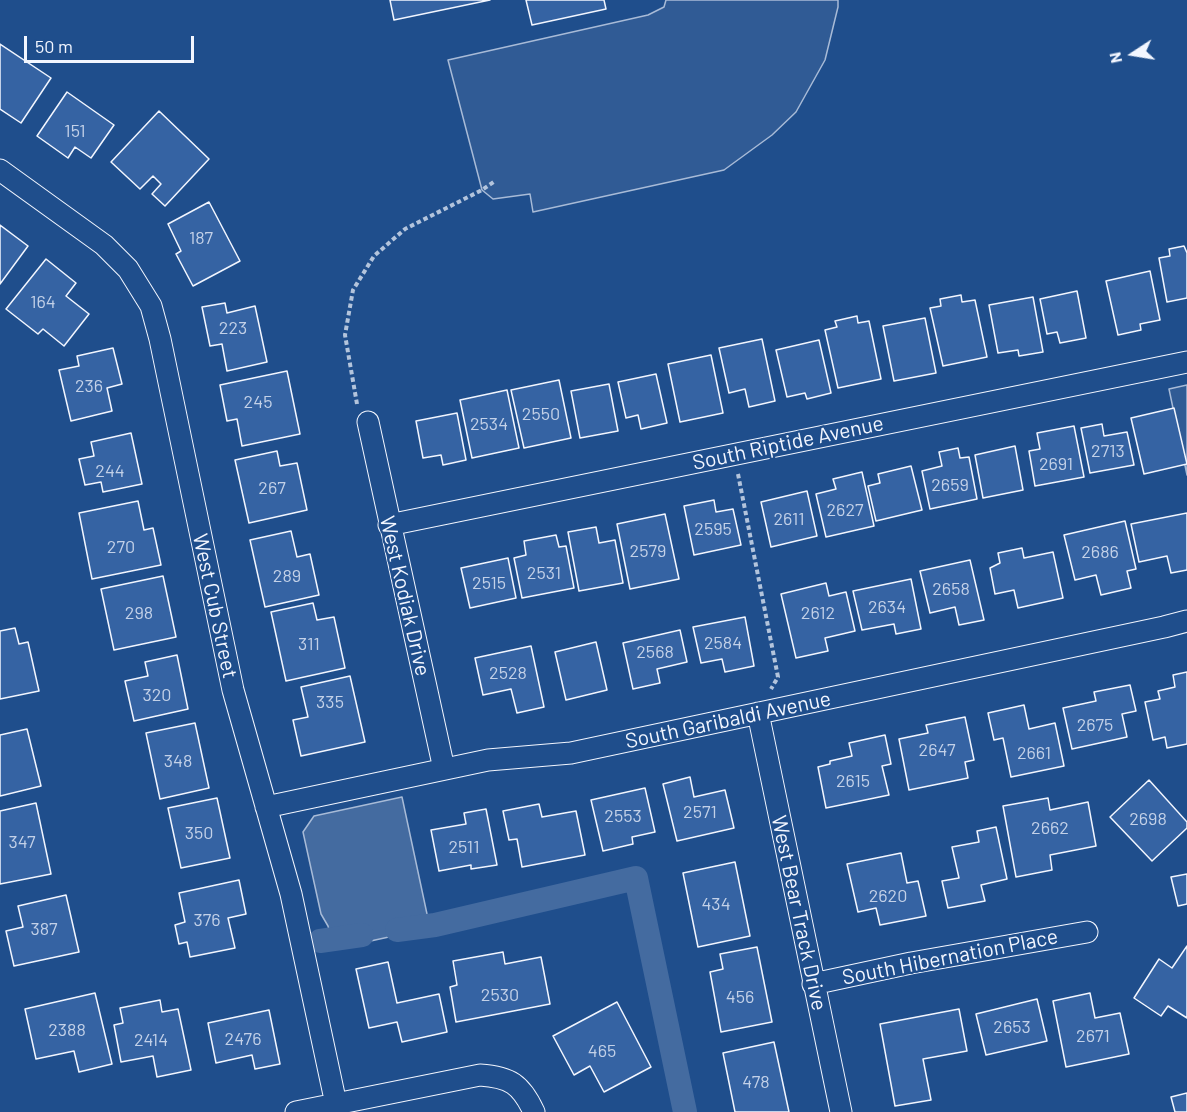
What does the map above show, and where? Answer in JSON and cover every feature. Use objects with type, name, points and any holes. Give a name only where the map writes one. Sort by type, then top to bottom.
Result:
[{"type":"street","name":"West Cub Street","points":[[0,170],[104,245],[128,269],[151,306],[160,339],[233,690],[291,894],[336,1104]]},
{"type":"street","name":"South Riptide Avenue","points":[[389,525],[1187,362]]},
{"type":"street","name":"West Kodiak Drive","points":[[363,414],[444,769]]},
{"type":"street","name":"South Garibaldi Avenue","points":[[266,807],[488,760],[571,753],[1187,621]]},
{"type":"street","name":"West Bear Track Drive","points":[[758,713],[841,1112]]},
{"type":"street","name":"South Hibernation Place","points":[[813,984],[911,963],[1087,932]]},
{"type":"street","points":[[296,1112],[480,1075],[499,1077],[514,1083],[527,1096],[534,1112]]},
{"type":"path","points":[[363,414],[345,335],[353,290],[374,256],[405,229],[482,190],[495,181]]},
{"type":"path","points":[[734,454],[778,677],[758,713]]},
{"type":"shaded area","points":[[666,0],[838,0],[838,7],[825,60],[796,112],[772,135],[724,170],[533,212],[530,194],[493,199],[482,190],[448,60],[648,15],[664,7]]},
{"type":"shaded area","points":[[1187,385],[1187,475],[1169,389]]},
{"type":"shaded area","points":[[402,797],[430,928],[334,949],[328,926],[321,914],[303,832],[314,816]]},
{"type":"building","points":[[390,0],[490,0],[394,20]]},
{"type":"building","points":[[526,0],[604,0],[606,9],[532,25]]},
{"type":"building","points":[[0,44],[51,78],[21,123],[0,109]]},
{"type":"building","points":[[67,92],[114,125],[91,158],[75,147],[68,158],[37,136]]},
{"type":"building","points":[[159,111],[209,159],[165,206],[152,194],[161,184],[153,176],[140,189],[111,162]]},
{"type":"building","points":[[209,202],[240,261],[193,286],[176,254],[181,251],[168,224]]},
{"type":"building","points":[[0,225],[28,246],[0,284]]},
{"type":"building","points":[[1184,246],[1187,253],[1187,298],[1167,302],[1159,258],[1170,256],[1169,249]]},
{"type":"building","points":[[46,259],[76,283],[66,296],[89,314],[64,346],[43,329],[38,334],[6,309]]},
{"type":"building","points":[[1150,271],[1160,320],[1140,324],[1141,330],[1118,335],[1106,281]]},
{"type":"building","points":[[1077,291],[1086,338],[1060,343],[1057,332],[1047,334],[1040,299]]},
{"type":"building","points":[[961,295],[962,302],[975,300],[987,357],[943,366],[930,308],[941,306],[940,299]]},
{"type":"building","points":[[1033,297],[1043,352],[1019,356],[1018,350],[998,353],[989,305]]},
{"type":"building","points":[[225,303],[227,313],[255,306],[267,362],[227,371],[222,344],[210,346],[202,307]]},
{"type":"building","points":[[857,316],[858,323],[869,321],[881,379],[838,388],[825,330],[837,327],[835,321]]},
{"type":"building","points":[[925,318],[936,373],[894,381],[883,326]]},
{"type":"building","points":[[762,339],[775,401],[749,407],[745,389],[729,393],[719,348]]},
{"type":"building","points":[[819,340],[831,393],[807,399],[805,393],[787,397],[776,350]]},
{"type":"building","points":[[113,348],[122,384],[107,388],[112,411],[71,421],[59,370],[79,366],[77,356]]},
{"type":"building","points":[[711,355],[723,413],[680,422],[668,364]]},
{"type":"building","points":[[287,371],[300,434],[242,446],[237,419],[227,421],[220,385]]},
{"type":"building","points":[[656,374],[667,423],[641,429],[638,415],[626,418],[618,382]]},
{"type":"building","points":[[559,380],[571,438],[524,448],[511,390]]},
{"type":"building","points":[[609,384],[618,431],[580,438],[571,391]]},
{"type":"building","points":[[507,390],[519,448],[472,458],[460,400]]},
{"type":"building","points":[[1174,408],[1187,464],[1144,474],[1131,418]]},
{"type":"building","points":[[457,413],[466,460],[443,465],[441,455],[423,458],[416,421]]},
{"type":"building","points":[[1102,424],[1104,436],[1127,432],[1134,465],[1090,473],[1081,428]]},
{"type":"building","points":[[1074,426],[1084,477],[1035,486],[1029,451],[1040,449],[1037,433]]},
{"type":"building","points":[[131,433],[142,484],[103,492],[101,482],[85,485],[79,459],[94,456],[91,442]]},
{"type":"building","points":[[1015,446],[1023,490],[983,498],[975,455]]},
{"type":"building","points":[[958,448],[960,458],[969,457],[977,499],[930,509],[922,471],[942,466],[939,452]]},
{"type":"building","points":[[277,451],[280,466],[297,463],[307,510],[249,523],[235,460]]},
{"type":"building","points":[[911,466],[922,510],[876,521],[868,486],[880,483],[878,474]]},
{"type":"building","points":[[862,472],[874,526],[826,537],[816,494],[836,489],[833,479]]},
{"type":"building","points":[[807,491],[817,536],[771,547],[761,502]]},
{"type":"building","points":[[714,500],[716,512],[733,509],[741,545],[694,555],[684,506]]},
{"type":"building","points":[[138,501],[144,530],[153,528],[161,565],[92,579],[79,513]]},
{"type":"building","points":[[1187,513],[1187,570],[1171,573],[1167,556],[1139,562],[1131,524]]},
{"type":"building","points":[[665,514],[679,579],[630,589],[617,524]]},
{"type":"building","points":[[1125,521],[1136,569],[1127,571],[1131,588],[1101,595],[1096,575],[1075,580],[1064,535]]},
{"type":"building","points":[[596,527],[599,543],[615,540],[623,583],[579,591],[568,532]]},
{"type":"building","points":[[291,531],[297,557],[310,554],[319,595],[265,607],[250,540]]},
{"type":"building","points":[[556,535],[559,547],[566,546],[574,588],[522,598],[514,558],[526,555],[524,541]]},
{"type":"building","points":[[1022,548],[1024,558],[1053,552],[1063,598],[1018,608],[1014,590],[995,594],[990,568],[1000,563],[998,553]]},
{"type":"building","points":[[508,558],[516,598],[470,608],[461,568]]},
{"type":"building","points":[[970,560],[984,620],[959,625],[955,607],[930,613],[920,571]]},
{"type":"building","points":[[163,576],[176,637],[114,650],[101,589]]},
{"type":"building","points":[[911,579],[921,629],[896,634],[894,624],[862,630],[853,591]]},
{"type":"building","points":[[826,583],[829,596],[846,592],[855,631],[825,638],[828,651],[796,658],[781,594]]},
{"type":"building","points":[[313,603],[317,620],[334,617],[345,668],[286,681],[271,612]]},
{"type":"building","points":[[745,617],[754,666],[725,672],[722,659],[701,663],[693,627]]},
{"type":"building","points":[[15,628],[19,644],[28,642],[39,691],[0,699],[0,631]]},
{"type":"building","points":[[680,630],[687,662],[657,669],[660,683],[633,689],[623,643]]},
{"type":"building","points":[[596,642],[607,690],[566,700],[555,652]]},
{"type":"building","points":[[531,646],[544,707],[517,713],[511,689],[483,695],[475,658]]},
{"type":"building","points":[[177,655],[188,709],[134,721],[125,681],[148,676],[145,662]]},
{"type":"building","points":[[1187,672],[1187,744],[1167,748],[1165,737],[1153,740],[1145,702],[1160,699],[1158,691],[1175,687],[1173,675]]},
{"type":"building","points":[[350,676],[365,742],[301,756],[293,720],[308,717],[301,687]]},
{"type":"building","points":[[1130,685],[1136,711],[1122,714],[1127,737],[1072,749],[1063,708],[1096,701],[1094,692]]},
{"type":"building","points":[[1024,705],[1029,729],[1055,723],[1064,766],[1011,777],[1003,738],[994,740],[988,713]]},
{"type":"building","points":[[965,717],[974,760],[965,762],[968,778],[909,790],[899,739],[928,733],[926,725]]},
{"type":"building","points":[[195,723],[209,788],[160,799],[146,733]]},
{"type":"building","points":[[27,729],[41,786],[0,796],[0,735]]},
{"type":"building","points":[[885,735],[891,764],[882,766],[889,795],[826,808],[818,767],[830,764],[830,761],[852,756],[849,743]]},
{"type":"building","points":[[690,777],[694,797],[725,790],[734,828],[677,841],[663,784]]},
{"type":"building","points":[[1149,780],[1187,822],[1187,828],[1152,861],[1110,817]]},
{"type":"building","points":[[645,788],[655,832],[632,837],[633,844],[603,851],[591,800]]},
{"type":"building","points":[[217,798],[230,858],[181,868],[168,808]]},
{"type":"building","points":[[1048,798],[1050,810],[1088,802],[1096,846],[1050,855],[1052,870],[1016,877],[1003,806]]},
{"type":"building","points":[[36,803],[51,874],[0,884],[0,811]]},
{"type":"building","points":[[539,804],[542,817],[576,811],[585,855],[522,867],[517,839],[509,840],[503,811]]},
{"type":"building","points":[[486,809],[497,865],[471,869],[471,865],[439,871],[431,830],[466,824],[464,813]]},
{"type":"building","points":[[996,827],[1007,879],[981,885],[985,901],[948,908],[942,881],[959,878],[952,847],[979,842],[977,831]]},
{"type":"building","points":[[901,853],[907,883],[918,881],[926,916],[880,925],[876,908],[858,912],[847,864]]},
{"type":"building","points":[[735,862],[750,936],[698,947],[683,873]]},
{"type":"building","points":[[1187,874],[1187,904],[1178,906],[1171,877]]},
{"type":"building","points":[[239,880],[246,914],[228,918],[235,948],[190,957],[187,942],[179,944],[175,925],[185,922],[179,893]]},
{"type":"building","points":[[66,895],[79,952],[14,966],[6,931],[23,927],[18,906]]},
{"type":"building","points":[[1187,946],[1187,1018],[1168,1006],[1161,1016],[1134,998],[1159,959],[1172,968]]},
{"type":"building","points":[[757,947],[772,1022],[721,1032],[710,972],[723,969],[720,954]]},
{"type":"building","points":[[503,952],[505,964],[541,957],[550,1004],[456,1022],[450,987],[457,985],[453,961]]},
{"type":"building","points":[[388,962],[397,1003],[439,994],[447,1032],[402,1042],[397,1022],[369,1028],[356,969]]},
{"type":"building","points":[[95,993],[112,1064],[79,1072],[74,1051],[36,1059],[25,1009]]},
{"type":"building","points":[[1090,993],[1095,1018],[1120,1013],[1129,1054],[1066,1067],[1053,1001]]},
{"type":"building","points":[[1037,999],[1047,1041],[986,1055],[976,1014]]},
{"type":"building","points":[[160,1000],[162,1012],[178,1009],[191,1070],[157,1077],[153,1056],[121,1062],[114,1025],[123,1023],[120,1008]]},
{"type":"building","points":[[617,1002],[651,1067],[604,1092],[590,1066],[574,1075],[553,1036]]},
{"type":"building","points":[[959,1009],[967,1051],[923,1059],[931,1100],[895,1106],[880,1024]]},
{"type":"building","points":[[269,1010],[280,1064],[255,1069],[252,1055],[216,1063],[208,1023]]},
{"type":"building","points":[[774,1042],[789,1112],[735,1112],[723,1053]]},
{"type":"building","points":[[1187,1093],[1187,1112],[1175,1112],[1171,1097]]},
{"type":"waterway","points":[[397,930],[435,925],[636,878],[685,1112]]},
{"type":"waterway","points":[[320,941],[362,935]]}]
